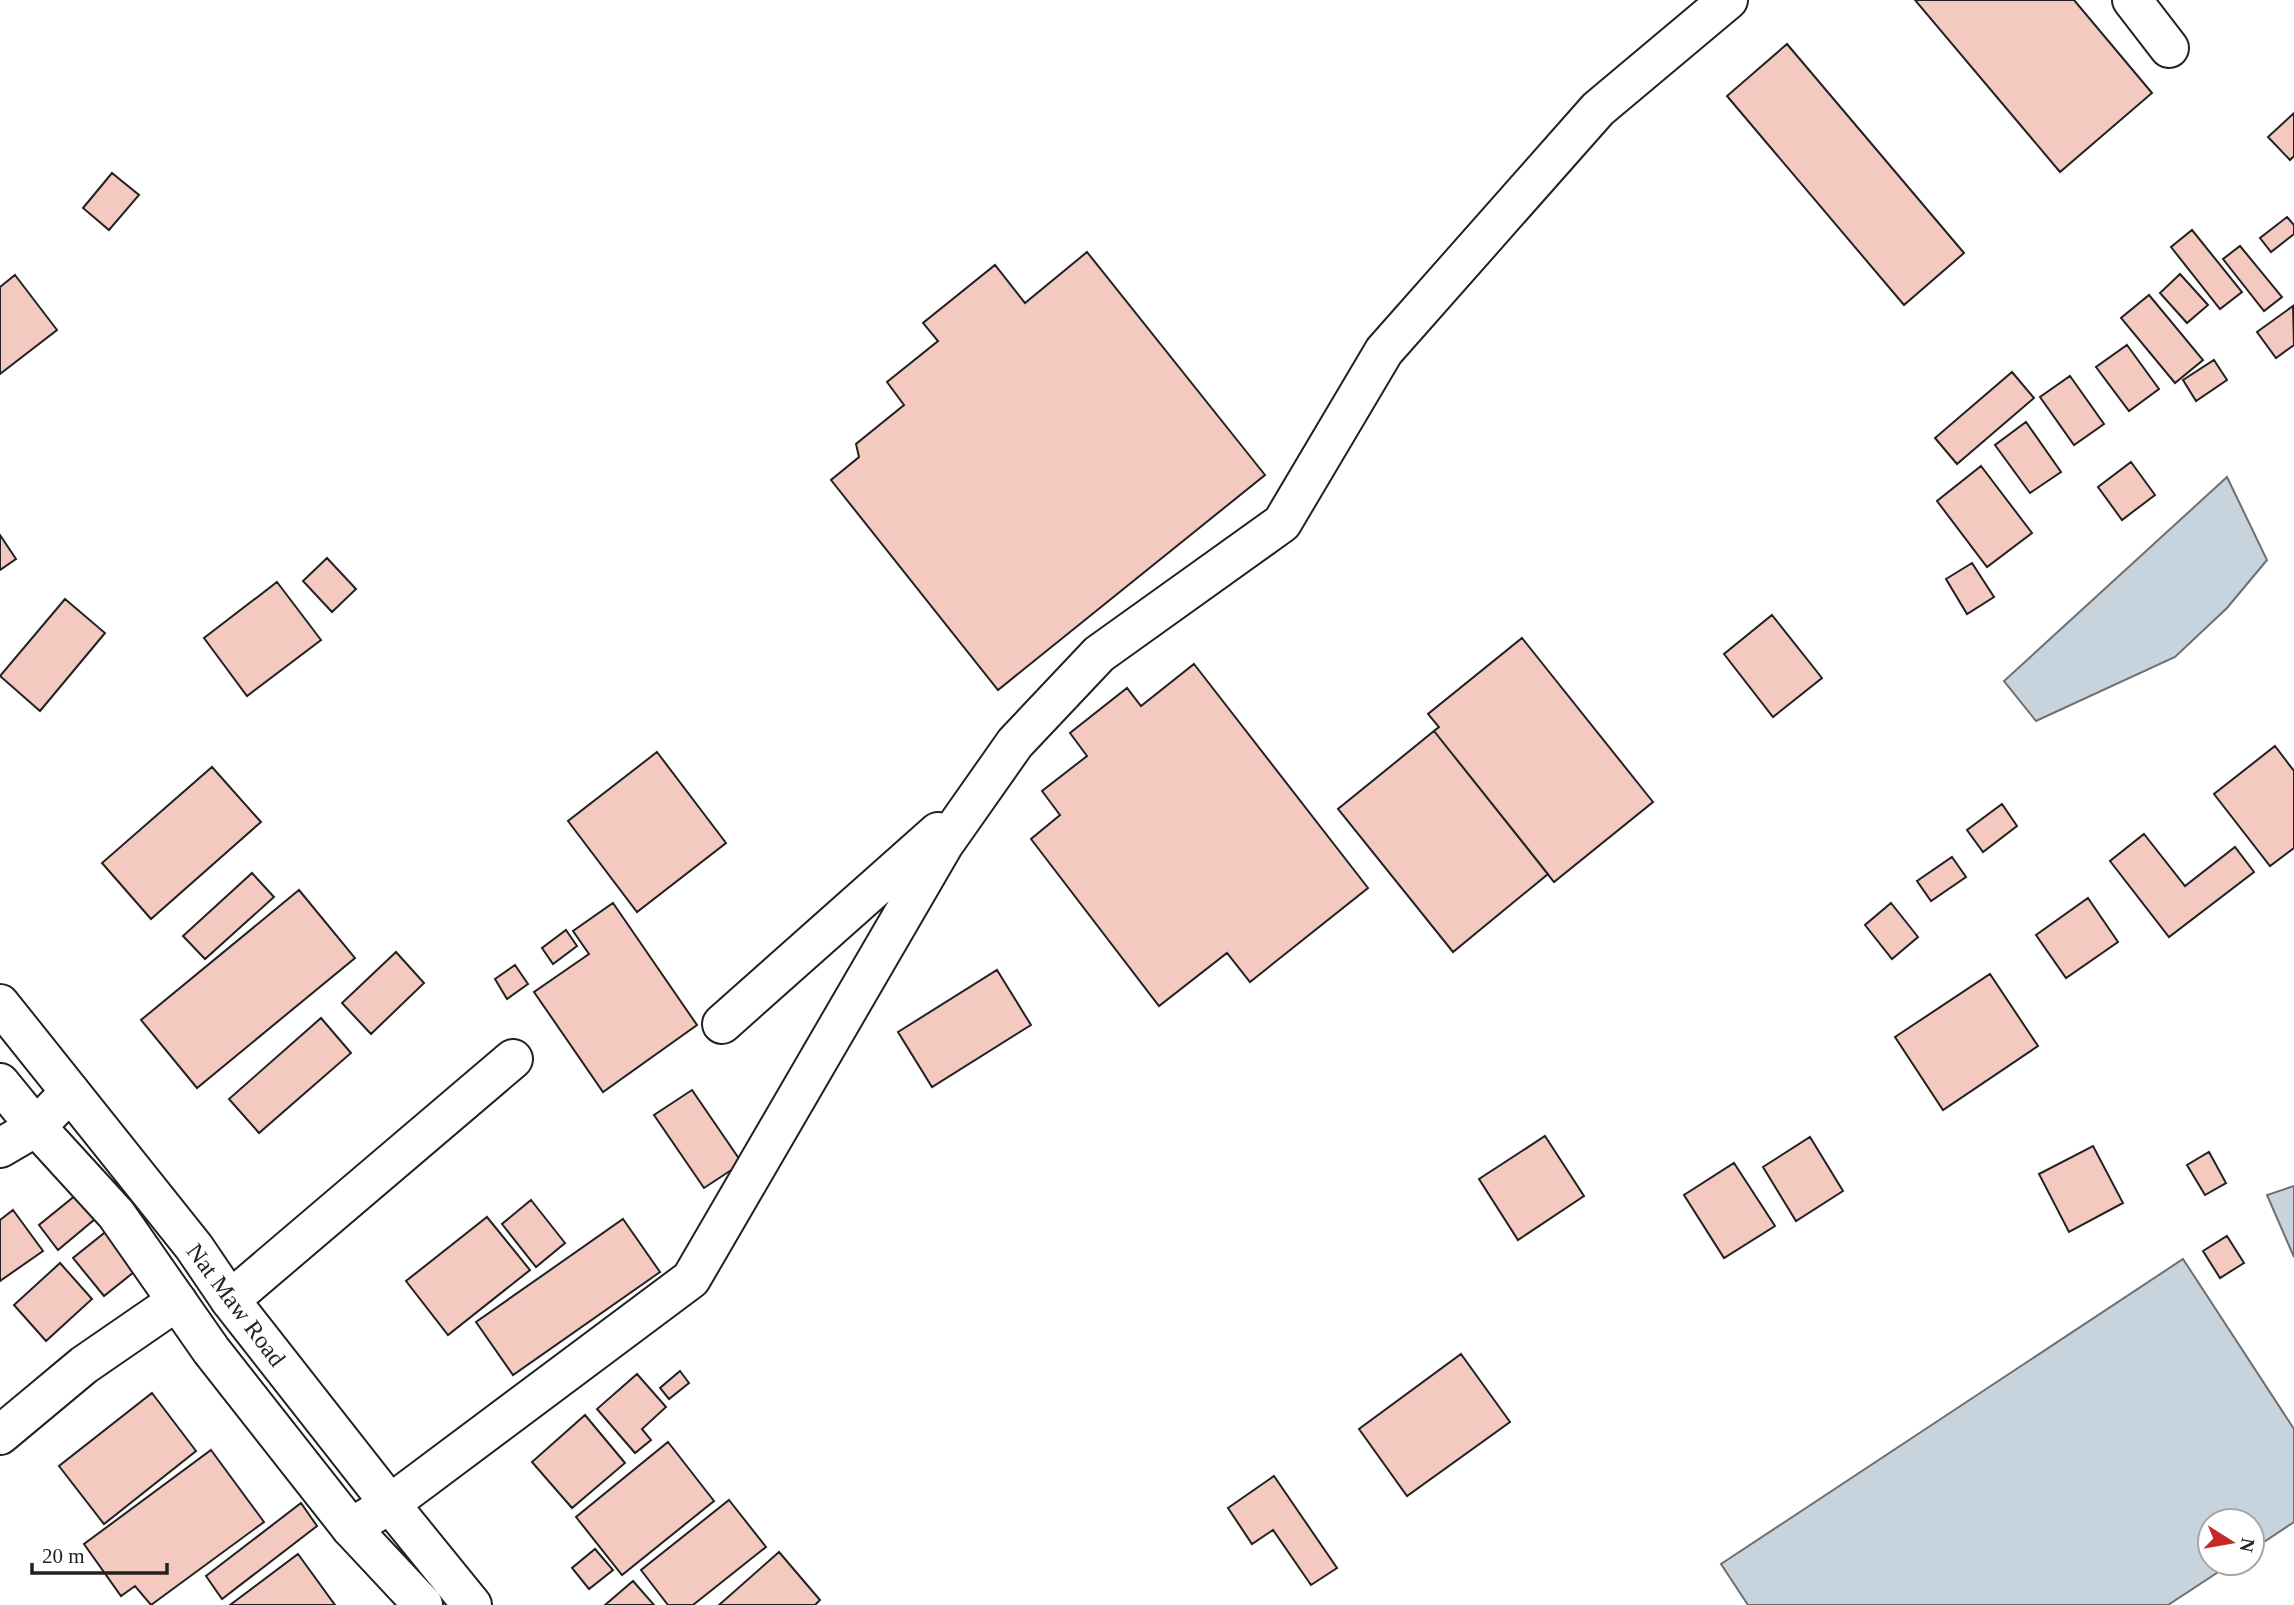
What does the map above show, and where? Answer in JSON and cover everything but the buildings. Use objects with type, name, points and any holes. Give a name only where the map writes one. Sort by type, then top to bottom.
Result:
[{"type":"street","points":[[351,1528],[390,1504],[691,1279],[944,844],[1015,743],[1098,654],[1282,523],[1384,351],[1598,109],[1728,0]]},
{"type":"street","points":[[2132,0],[2169,48]]},
{"type":"street","points":[[722,1024],[976,798]]},
{"type":"street","name":"Nat Maw Road","points":[[0,1004],[194,1247],[230,1300],[472,1605]]},
{"type":"street","points":[[230,1300],[513,1059]]},
{"type":"street","name":"Nat Maw Road","points":[[0,1083],[36,1127],[116,1214],[211,1350],[351,1528],[422,1605]]},
{"type":"street","points":[[0,1148],[36,1127],[70,1092]]},
{"type":"street","points":[[0,1435],[84,1365],[177,1301]]},
{"type":"shaded area","points":[[2227,477],[2267,560],[2227,608],[2175,657],[2036,721],[2004,681]]},
{"type":"shaded area","points":[[2294,1186],[2294,1257],[2267,1195]]},
{"type":"shaded area","points":[[2183,1259],[2294,1429],[2294,1522],[2266,1541],[2266,1507],[2196,1507],[2196,1577],[2211,1577],[2168,1605],[1748,1605],[1721,1564]]}]
